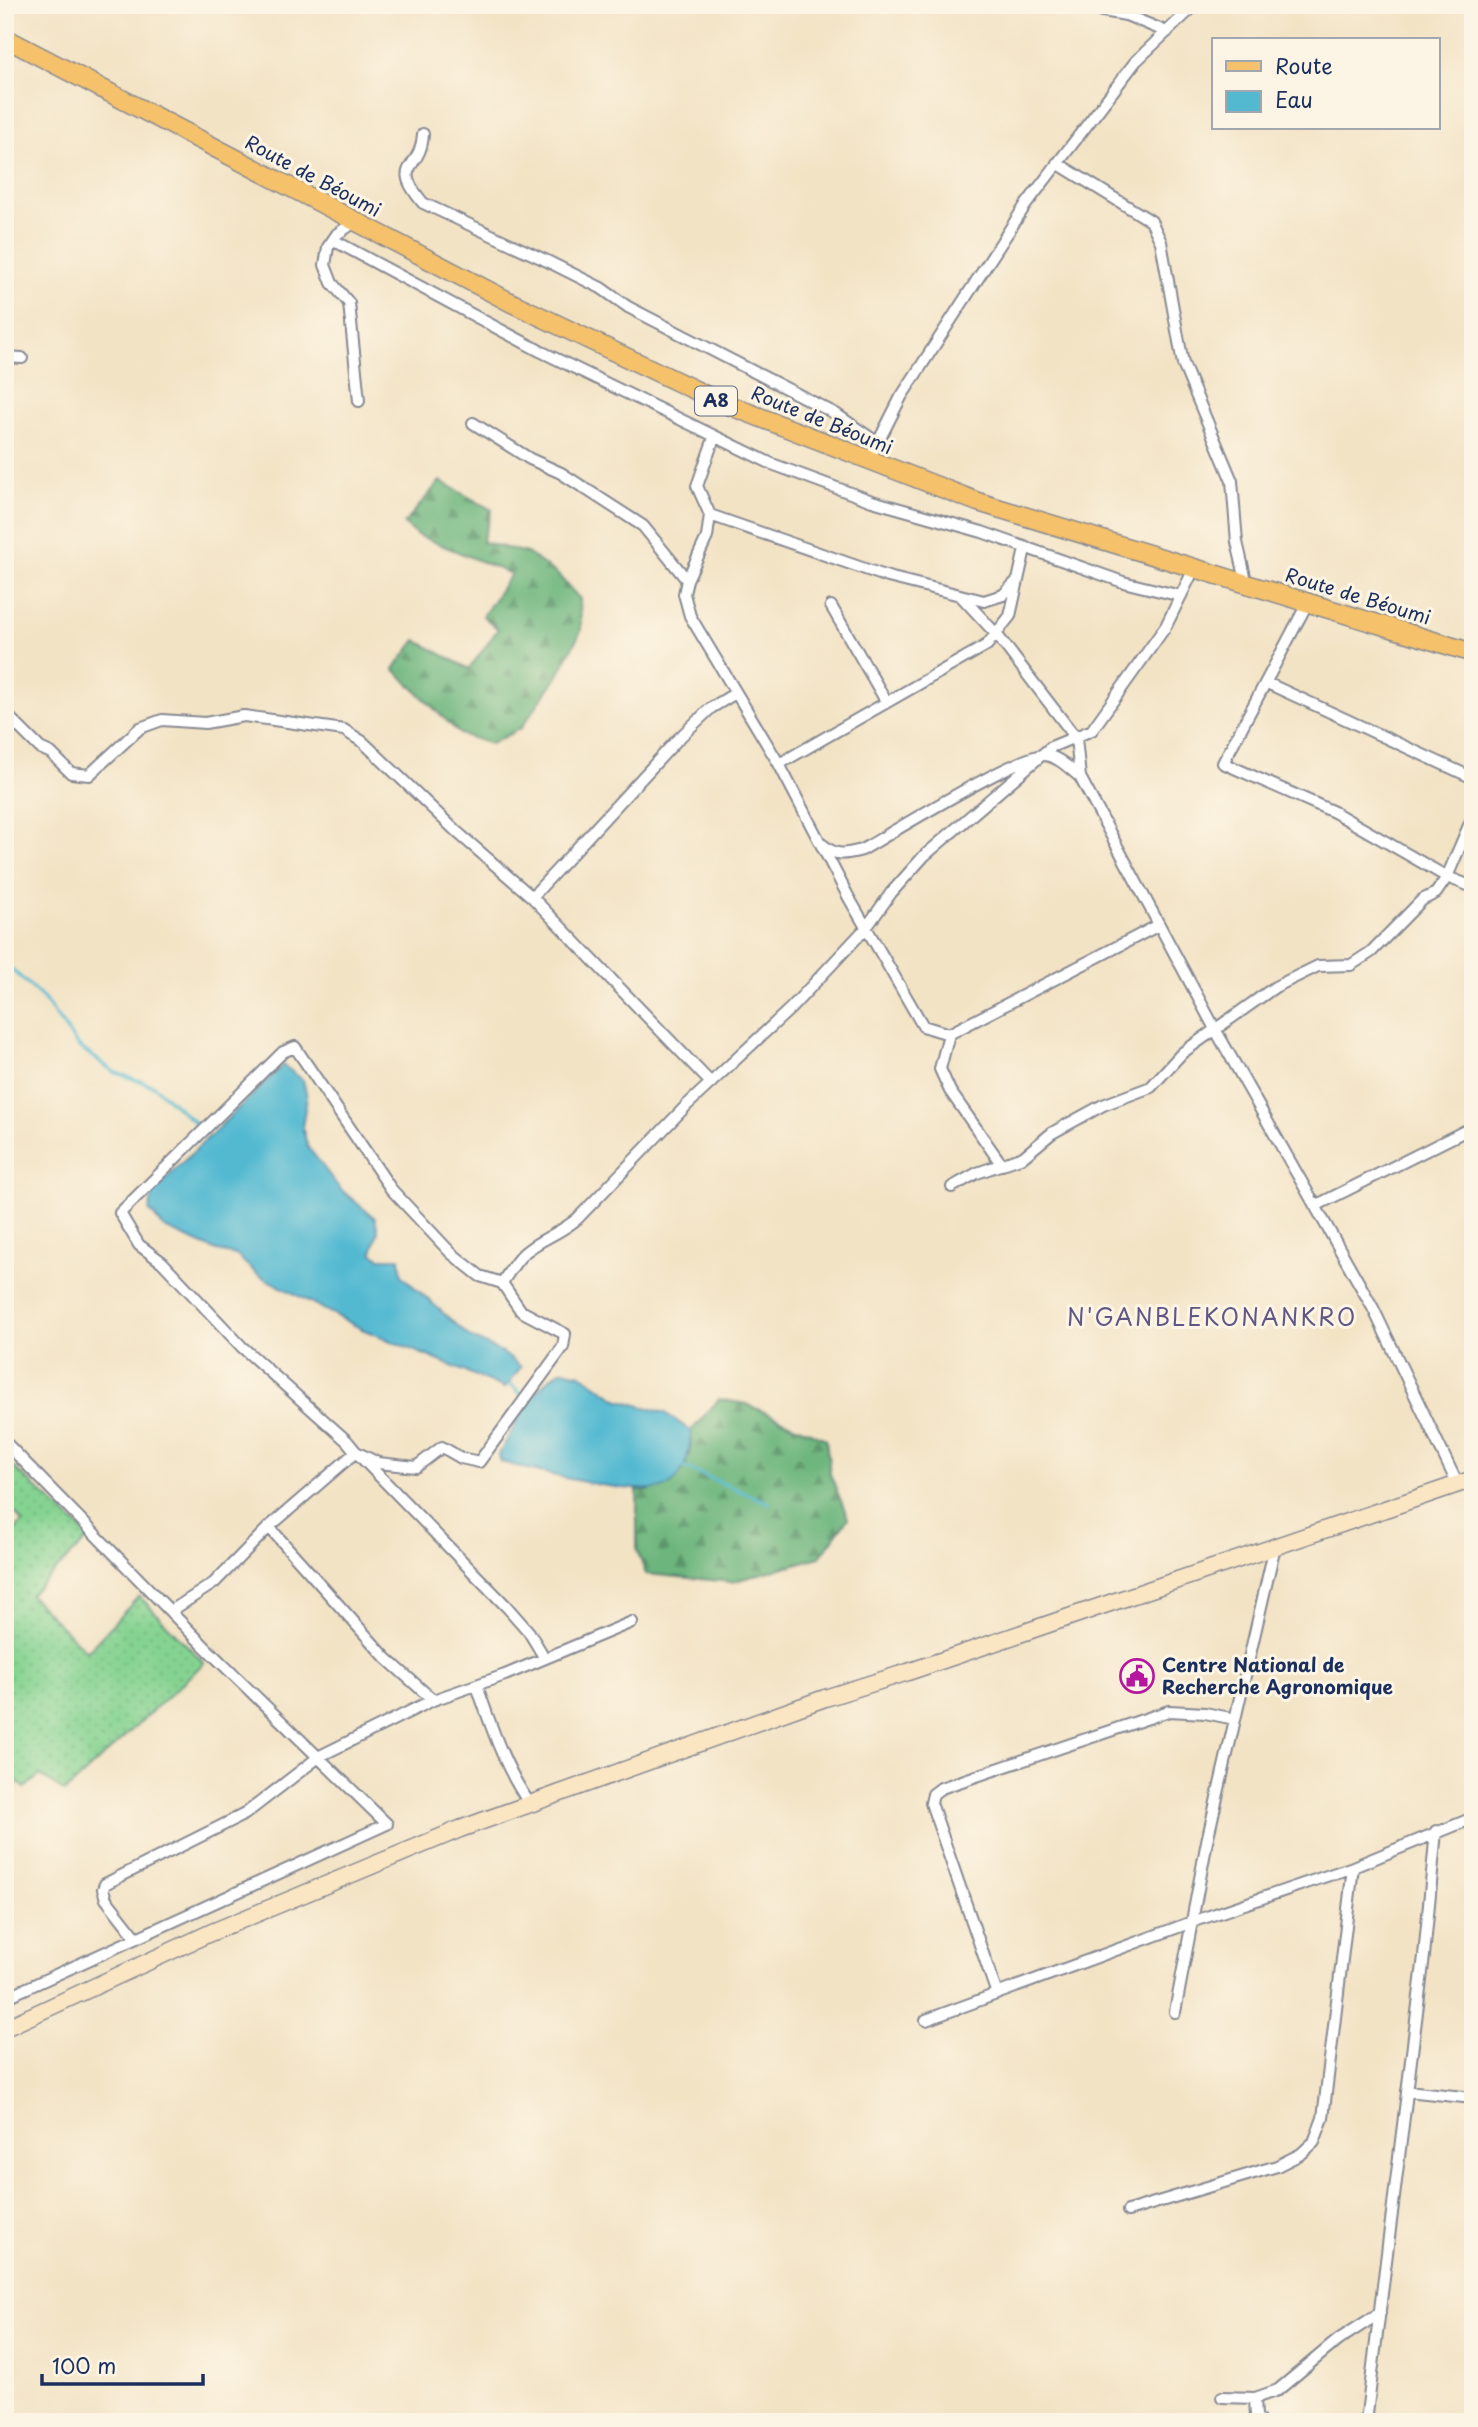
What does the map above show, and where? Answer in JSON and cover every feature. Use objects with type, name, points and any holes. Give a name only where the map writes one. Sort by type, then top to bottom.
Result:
[{"type":"main road","name":"Route de Béoumi","points":[[5,38],[355,222],[593,343],[718,401],[868,462],[978,502],[1473,653]]},
{"type":"main road","points":[[5,2028],[210,1933],[389,1857],[530,1804],[825,1698],[1465,1482]]},
{"type":"street","points":[[1087,5],[1097,10],[1125,10],[1167,32]]},
{"type":"street","points":[[868,462],[876,441],[962,300],[1057,163],[1136,61],[1195,5]]},
{"type":"street","points":[[423,134],[422,149],[406,173],[406,183],[423,203],[475,225],[601,288],[628,307],[835,414],[876,441]]},
{"type":"street","points":[[1057,163],[1151,220],[1161,242],[1183,363],[1232,481],[1237,542],[1247,585]]},
{"type":"street","points":[[355,222],[328,247],[326,265],[332,283],[349,303],[359,401]]},
{"type":"street","points":[[333,240],[540,351],[772,464],[872,500],[982,532],[1124,582],[1181,596]]},
{"type":"street","points":[[5,357],[22,358]]},
{"type":"street","points":[[473,424],[530,459],[561,473],[643,526],[687,580]]},
{"type":"street","points":[[714,438],[697,486],[710,515],[707,537],[687,580],[684,594],[690,616],[734,694],[779,764],[818,841],[923,1026],[949,1034],[1159,925]]},
{"type":"street","points":[[710,515],[888,577],[961,596],[984,601],[1003,595],[1016,582]]},
{"type":"street","points":[[779,764],[886,701],[967,658],[997,635],[1010,616],[1026,549]]},
{"type":"street","points":[[502,1283],[521,1256],[570,1226],[711,1083],[791,1008],[866,928],[891,893],[924,856],[1051,747],[1092,730],[1166,626],[1194,569]]},
{"type":"street","points":[[961,596],[997,635],[1076,738],[1080,777],[1215,1029],[1373,1308],[1465,1482]]},
{"type":"street","points":[[1308,602],[1223,763],[1361,826],[1447,877],[1473,887]]},
{"type":"street","points":[[831,606],[886,701]]},
{"type":"street","points":[[1267,683],[1473,778]]},
{"type":"street","points":[[532,897],[677,740],[711,708],[734,694]]},
{"type":"street","points":[[5,713],[71,773],[89,775],[140,728],[162,720],[205,723],[244,716],[344,730],[363,742],[457,832],[532,897],[711,1083]]},
{"type":"street","points":[[818,841],[830,852],[843,855],[862,849],[1006,769],[1043,755],[1060,761],[1080,777]]},
{"type":"street","points":[[952,1187],[977,1173],[1023,1157],[1077,1118],[1151,1087],[1182,1053],[1275,987],[1318,966],[1351,965],[1362,958],[1422,900],[1436,892],[1447,877],[1473,816]]},
{"type":"street","points":[[949,1034],[940,1069],[950,1091],[1002,1165]]},
{"type":"street","points":[[356,1452],[378,1463],[416,1467],[442,1447],[461,1458],[479,1462],[563,1347],[565,1334],[521,1311],[502,1283],[480,1276],[451,1253],[391,1189],[295,1046],[283,1052],[120,1213],[139,1245],[162,1262],[242,1347],[356,1452],[507,1607],[529,1632],[544,1657]]},
{"type":"street","points":[[1315,1206],[1473,1127]]},
{"type":"street","points":[[5,1443],[387,1824],[135,1936],[5,1998]]},
{"type":"street","points":[[171,1611],[214,1583],[269,1527],[356,1452]]},
{"type":"street","points":[[269,1527],[386,1658],[433,1700]]},
{"type":"street","points":[[1175,2012],[1235,1719],[1275,1546]]},
{"type":"street","points":[[135,1936],[106,1899],[103,1889],[105,1884],[245,1814],[320,1756],[433,1700],[477,1686],[632,1622]]},
{"type":"street","points":[[477,1686],[490,1724],[520,1790],[530,1804]]},
{"type":"street","points":[[998,1994],[931,1803],[933,1794],[941,1787],[1159,1713],[1205,1713],[1235,1719]]},
{"type":"street","points":[[926,2020],[1192,1922],[1353,1867],[1473,1818]]},
{"type":"street","points":[[1366,2422],[1436,1831]]},
{"type":"street","points":[[1128,2211],[1277,2166],[1301,2154],[1314,2142],[1323,2118],[1353,1867]]},
{"type":"street","points":[[1407,2091],[1473,2098]]},
{"type":"street","points":[[1222,2397],[1255,2398],[1288,2384],[1338,2340],[1380,2313]]},
{"type":"street","points":[[1255,2398],[1256,2416],[1260,2422]]},
{"type":"green space","points":[[440,481],[492,510],[482,542],[527,553],[557,574],[580,599],[581,631],[557,677],[521,728],[491,744],[460,734],[394,669],[416,640],[469,669],[498,629],[483,616],[511,574],[417,535],[404,524]]},
{"type":"green space","points":[[719,1399],[746,1404],[826,1439],[830,1474],[848,1518],[820,1557],[732,1582],[646,1574],[637,1551],[637,1490],[649,1491],[690,1455],[691,1431]]},
{"type":"green space","points":[[5,1459],[90,1537],[30,1595],[87,1652],[139,1596],[204,1663],[65,1792],[40,1775],[25,1788],[5,1771],[5,1541],[22,1522],[5,1499]]},
{"type":"water","points":[[283,1065],[303,1080],[307,1097],[302,1127],[308,1147],[340,1189],[375,1218],[378,1231],[372,1253],[380,1258],[400,1258],[402,1276],[470,1337],[503,1353],[521,1367],[505,1388],[362,1329],[258,1275],[236,1255],[217,1251],[164,1228],[149,1210],[155,1189]]},
{"type":"water","points":[[563,1370],[581,1374],[617,1399],[665,1413],[691,1431],[687,1460],[681,1473],[671,1484],[658,1489],[615,1487],[501,1462],[499,1455],[534,1395]]},
{"type":"waterway","points":[[5,963],[43,998],[78,1046],[114,1072],[154,1086],[196,1124]]},
{"type":"waterway","points":[[507,1381],[525,1398]]},
{"type":"waterway","points":[[681,1466],[769,1503]]},
{"type":"place","name":"Centre National de Recherche Agronomique","points":[[1137,1676]]},
{"type":"district","name":"N'GANBLEKONANKRO","points":[[1212,1318]]}]
